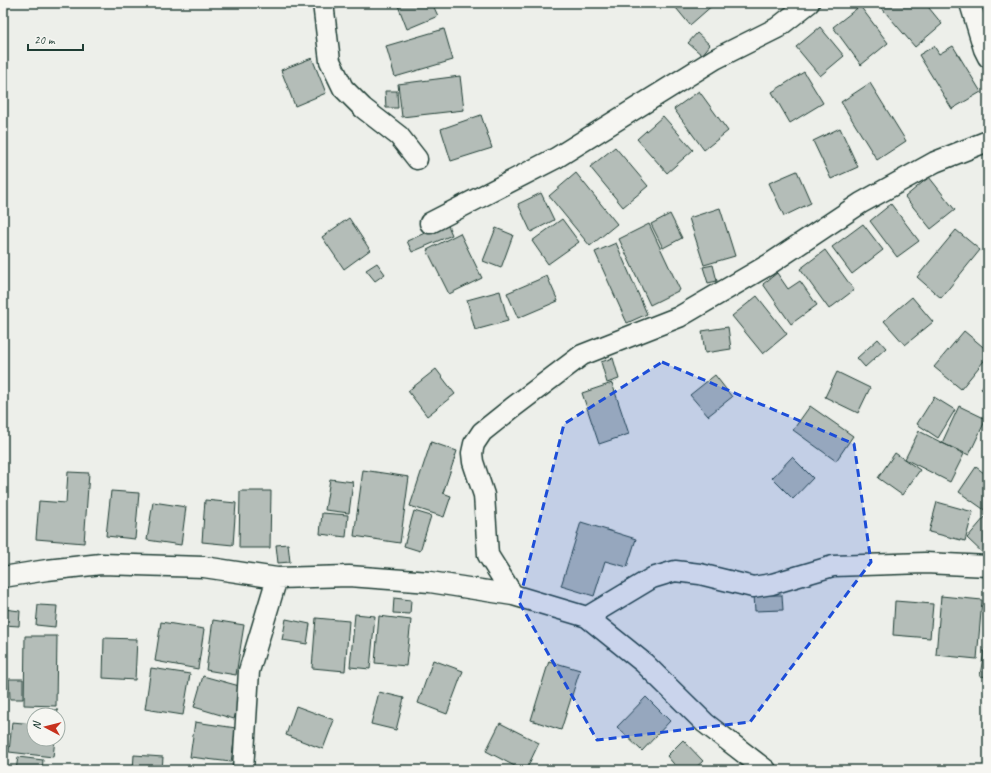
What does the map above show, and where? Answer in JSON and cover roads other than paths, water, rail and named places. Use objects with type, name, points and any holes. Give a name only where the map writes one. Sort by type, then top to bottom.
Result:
[{"type":"street","points":[[323,3],[330,61],[343,88],[363,108],[399,136],[417,159]]},
{"type":"street","points":[[430,223],[556,158],[714,59],[777,28],[809,3]]},
{"type":"street","points":[[970,3],[987,51]]},
{"type":"street","points":[[513,595],[488,555],[484,495],[472,453],[474,444],[482,432],[582,355],[680,317],[768,265],[861,203],[935,162],[988,141]]},
{"type":"street","points":[[587,617],[652,578],[675,571],[700,574],[754,587],[772,584],[833,566],[925,562],[988,566]]},
{"type":"street","points":[[3,577],[101,564],[204,567],[277,578],[349,576],[430,582],[513,595],[587,617],[644,663],[705,723],[766,770]]},
{"type":"street","points":[[243,770],[249,671],[277,578]]}]
